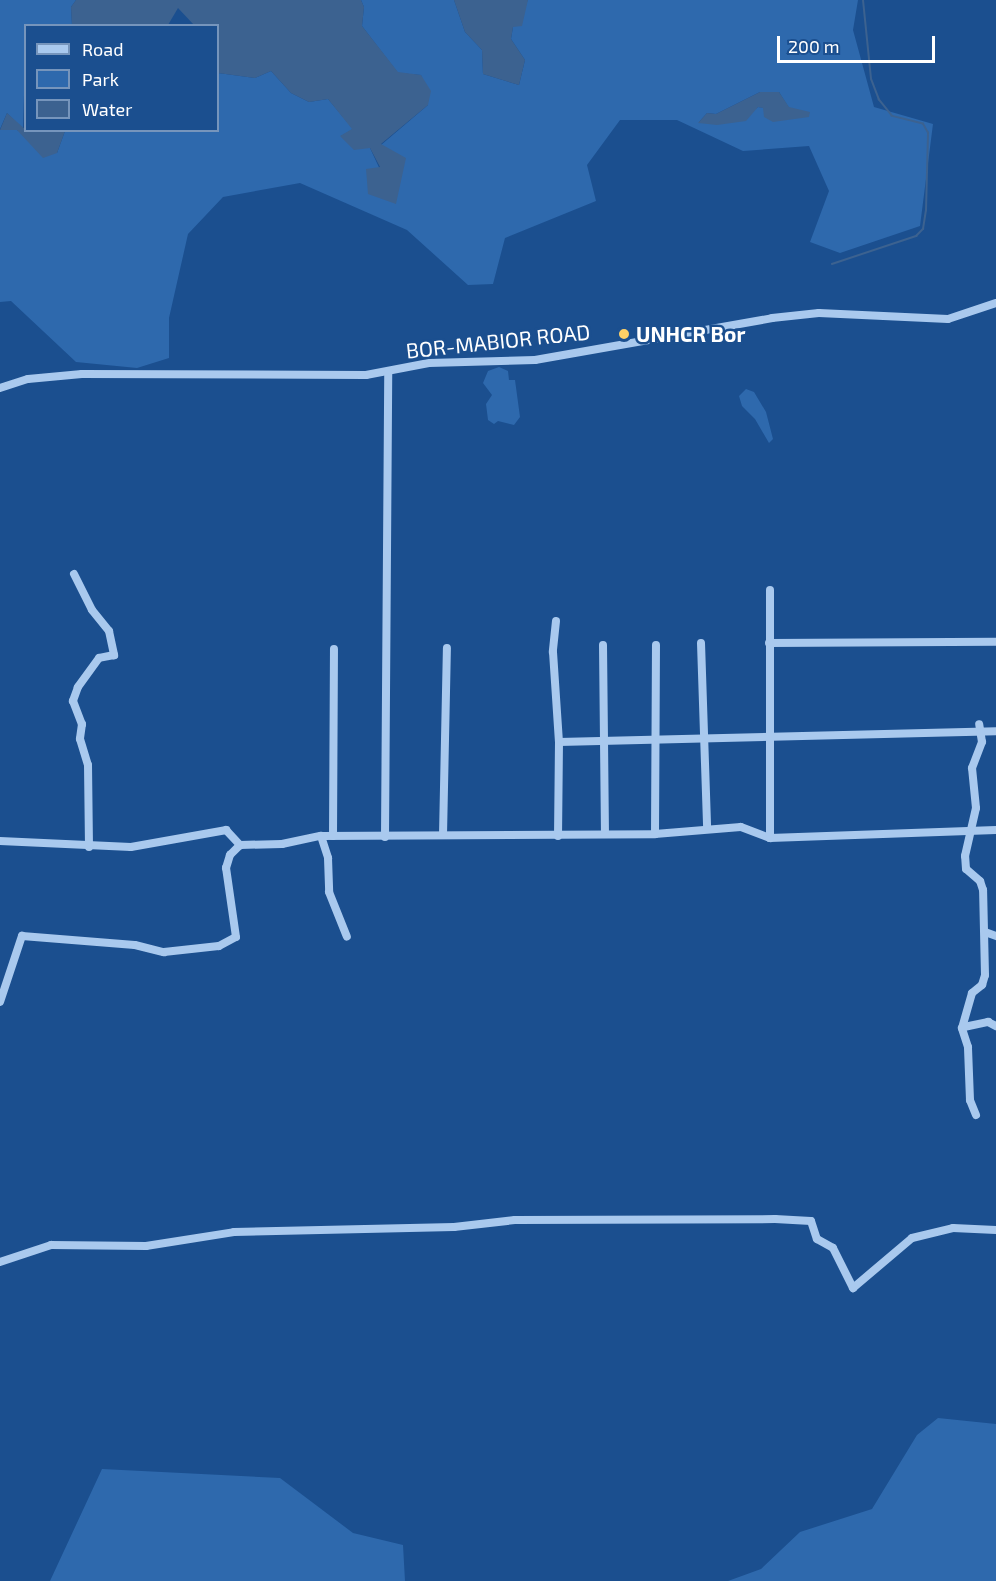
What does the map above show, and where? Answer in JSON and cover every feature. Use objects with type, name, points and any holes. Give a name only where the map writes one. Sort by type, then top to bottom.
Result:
[{"type":"street","name":"BOR-MABIOR ROAD","points":[[0,388],[28,379],[82,374],[328,373],[347,376],[388,372],[429,363],[536,360],[772,318],[819,314],[948,319],[996,303]]},
{"type":"street","points":[[385,837],[388,372]]},
{"type":"street","points":[[74,574],[92,610],[110,631],[114,655],[99,658],[78,687],[73,701],[82,724],[80,739],[88,765],[89,848]]},
{"type":"street","points":[[770,590],[768,738],[770,838]]},
{"type":"street","points":[[556,621],[553,652],[559,742],[558,836]]},
{"type":"street","points":[[769,643],[996,642]]},
{"type":"street","points":[[701,643],[707,828]]},
{"type":"street","points":[[603,645],[605,834]]},
{"type":"street","points":[[655,834],[656,645]]},
{"type":"street","points":[[443,835],[447,648]]},
{"type":"street","points":[[333,837],[334,649]]},
{"type":"street","points":[[559,742],[657,737],[768,738],[980,728],[996,731]]},
{"type":"street","points":[[976,1115],[970,1100],[968,1047],[962,1028],[972,993],[982,985],[985,975],[985,932],[980,881],[966,869],[969,829],[976,808],[972,768],[979,759],[980,728]]},
{"type":"street","points":[[0,1002],[22,936],[135,945],[164,952],[219,946],[236,937],[226,868],[230,855],[240,845],[282,844],[321,836],[655,834],[741,827],[770,838],[969,829],[996,830]]},
{"type":"street","points":[[0,841],[89,848],[131,847],[226,830],[240,845]]},
{"type":"street","points":[[321,836],[328,858],[329,892],[347,938]]},
{"type":"street","points":[[985,932],[996,936]]},
{"type":"street","points":[[962,1028],[970,1023],[996,1026]]},
{"type":"street","points":[[0,1262],[51,1245],[146,1246],[234,1232],[454,1227],[507,1220],[775,1219],[811,1221],[817,1239],[833,1248],[852,1288],[912,1238],[952,1228],[996,1230]]},
{"type":"green space","points":[[0,0],[76,0],[71,7],[72,24],[24,24],[23,129],[7,113],[0,129]]},
{"type":"green space","points":[[361,0],[454,0],[465,32],[482,50],[483,74],[519,85],[525,60],[511,39],[513,27],[528,0],[858,0],[853,30],[874,107],[933,124],[920,226],[840,253],[810,242],[829,191],[809,146],[743,151],[677,120],[620,120],[587,165],[596,201],[505,238],[493,284],[468,285],[407,230],[300,183],[223,197],[188,234],[169,318],[169,358],[137,368],[76,362],[11,301],[0,302],[0,130],[17,130],[57,153],[65,132],[219,132],[219,73],[255,78],[271,71],[291,93],[309,102],[328,99],[353,129],[341,136],[370,148],[396,204],[381,145],[428,105],[421,75],[398,73],[362,26],[364,7]],"holes":[[[760,92],[779,92],[789,108],[810,113],[758,107],[750,113],[699,122],[707,113],[716,114]]]},
{"type":"green space","points":[[499,367],[508,371],[509,380],[515,380],[520,417],[514,425],[498,421],[494,424],[488,420],[486,404],[492,395],[483,383],[488,371]]},
{"type":"green space","points":[[746,389],[754,392],[766,412],[773,439],[769,443],[755,419],[742,406],[739,396]]},
{"type":"green space","points":[[938,1418],[996,1424],[996,1581],[728,1581],[761,1569],[800,1532],[872,1509],[917,1435]]},
{"type":"green space","points":[[102,1469],[280,1478],[353,1533],[403,1545],[405,1581],[50,1581]]},
{"type":"water","points":[[76,0],[361,0],[364,7],[362,26],[398,72],[421,75],[431,91],[428,105],[381,144],[406,158],[396,204],[368,194],[366,169],[380,167],[370,148],[354,150],[340,136],[352,129],[328,99],[309,102],[291,93],[271,71],[255,78],[219,73],[219,24],[193,24],[178,8],[169,24],[72,24],[71,7]]},
{"type":"water","points":[[454,0],[528,0],[522,26],[513,27],[511,39],[525,60],[519,85],[483,74],[482,50],[465,32]]},
{"type":"water","points":[[760,92],[779,92],[789,107],[810,112],[809,117],[773,122],[764,117],[763,108],[758,107],[746,121],[717,125],[698,123],[707,113],[716,114]]},
{"type":"water","points":[[7,113],[24,128],[24,132],[65,132],[57,153],[43,158],[17,130],[0,130]]},
{"type":"waterway","points":[[832,264],[916,236],[923,229],[926,211],[928,133],[923,124],[892,116],[879,100],[871,79],[863,0]]},
{"type":"place","name":"UNHCR Bor","points":[[624,334]]}]
